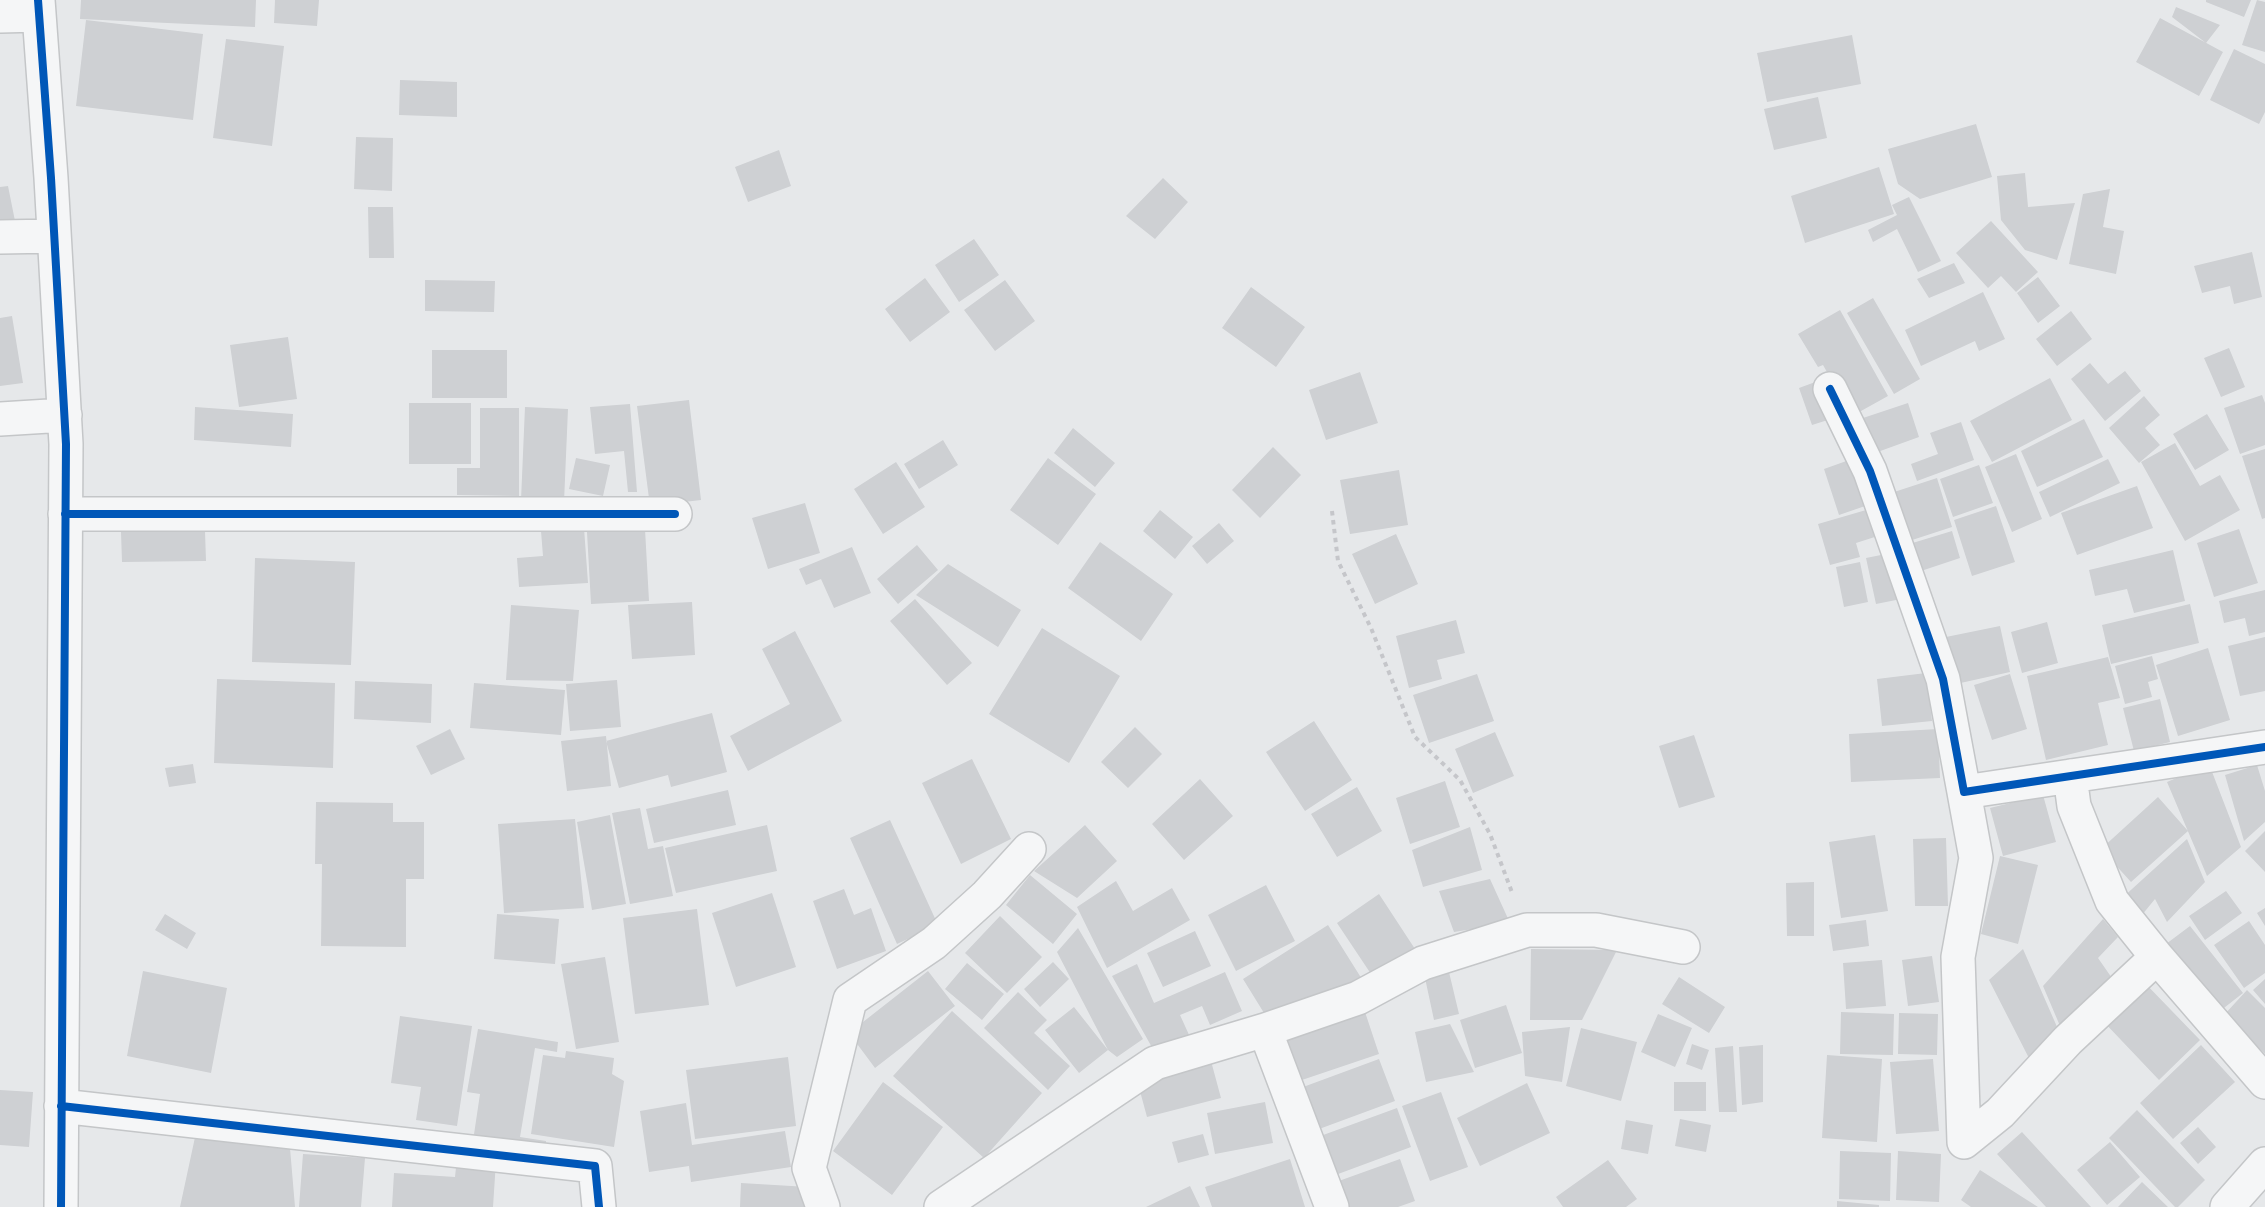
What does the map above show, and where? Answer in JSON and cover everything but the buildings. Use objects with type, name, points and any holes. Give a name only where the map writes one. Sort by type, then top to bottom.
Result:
[{"type":"street","points":[[0,16],[38,8],[65,415],[61,1207]]},
{"type":"street","points":[[0,237],[54,236]]},
{"type":"street","points":[[1830,389],[1870,471],[1939,668],[1976,858],[1958,957],[1964,1142],[2000,1113],[2067,1041],[2157,957]]},
{"type":"street","points":[[0,419],[65,415]]},
{"type":"street","points":[[65,514],[675,514]]},
{"type":"street","points":[[1964,792],[2265,747]]},
{"type":"street","points":[[2070,776],[2074,806],[2112,901],[2265,1082]]},
{"type":"street","points":[[823,1207],[809,1168],[850,1000],[934,943],[987,895],[1029,849]]},
{"type":"street","points":[[941,1207],[1155,1063],[1358,998],[1423,963],[1527,930],[1596,930],[1683,947]]},
{"type":"street","points":[[1265,1029],[1332,1207]]},
{"type":"street","points":[[61,1106],[595,1166],[599,1207]]},
{"type":"street","points":[[2227,1207],[2265,1164]]},
{"type":"path","points":[[1332,511],[1338,561],[1371,628],[1415,737],[1460,780],[1490,834],[1527,930]]},
{"type":"cycle path","points":[[38,0],[66,444],[61,1207]]},
{"type":"cycle path","points":[[1830,389],[1870,471],[1943,679],[1964,792],[2265,747]]},
{"type":"cycle path","points":[[65,514],[675,514]]},
{"type":"cycle path","points":[[61,1106],[595,1166],[599,1207]]}]
